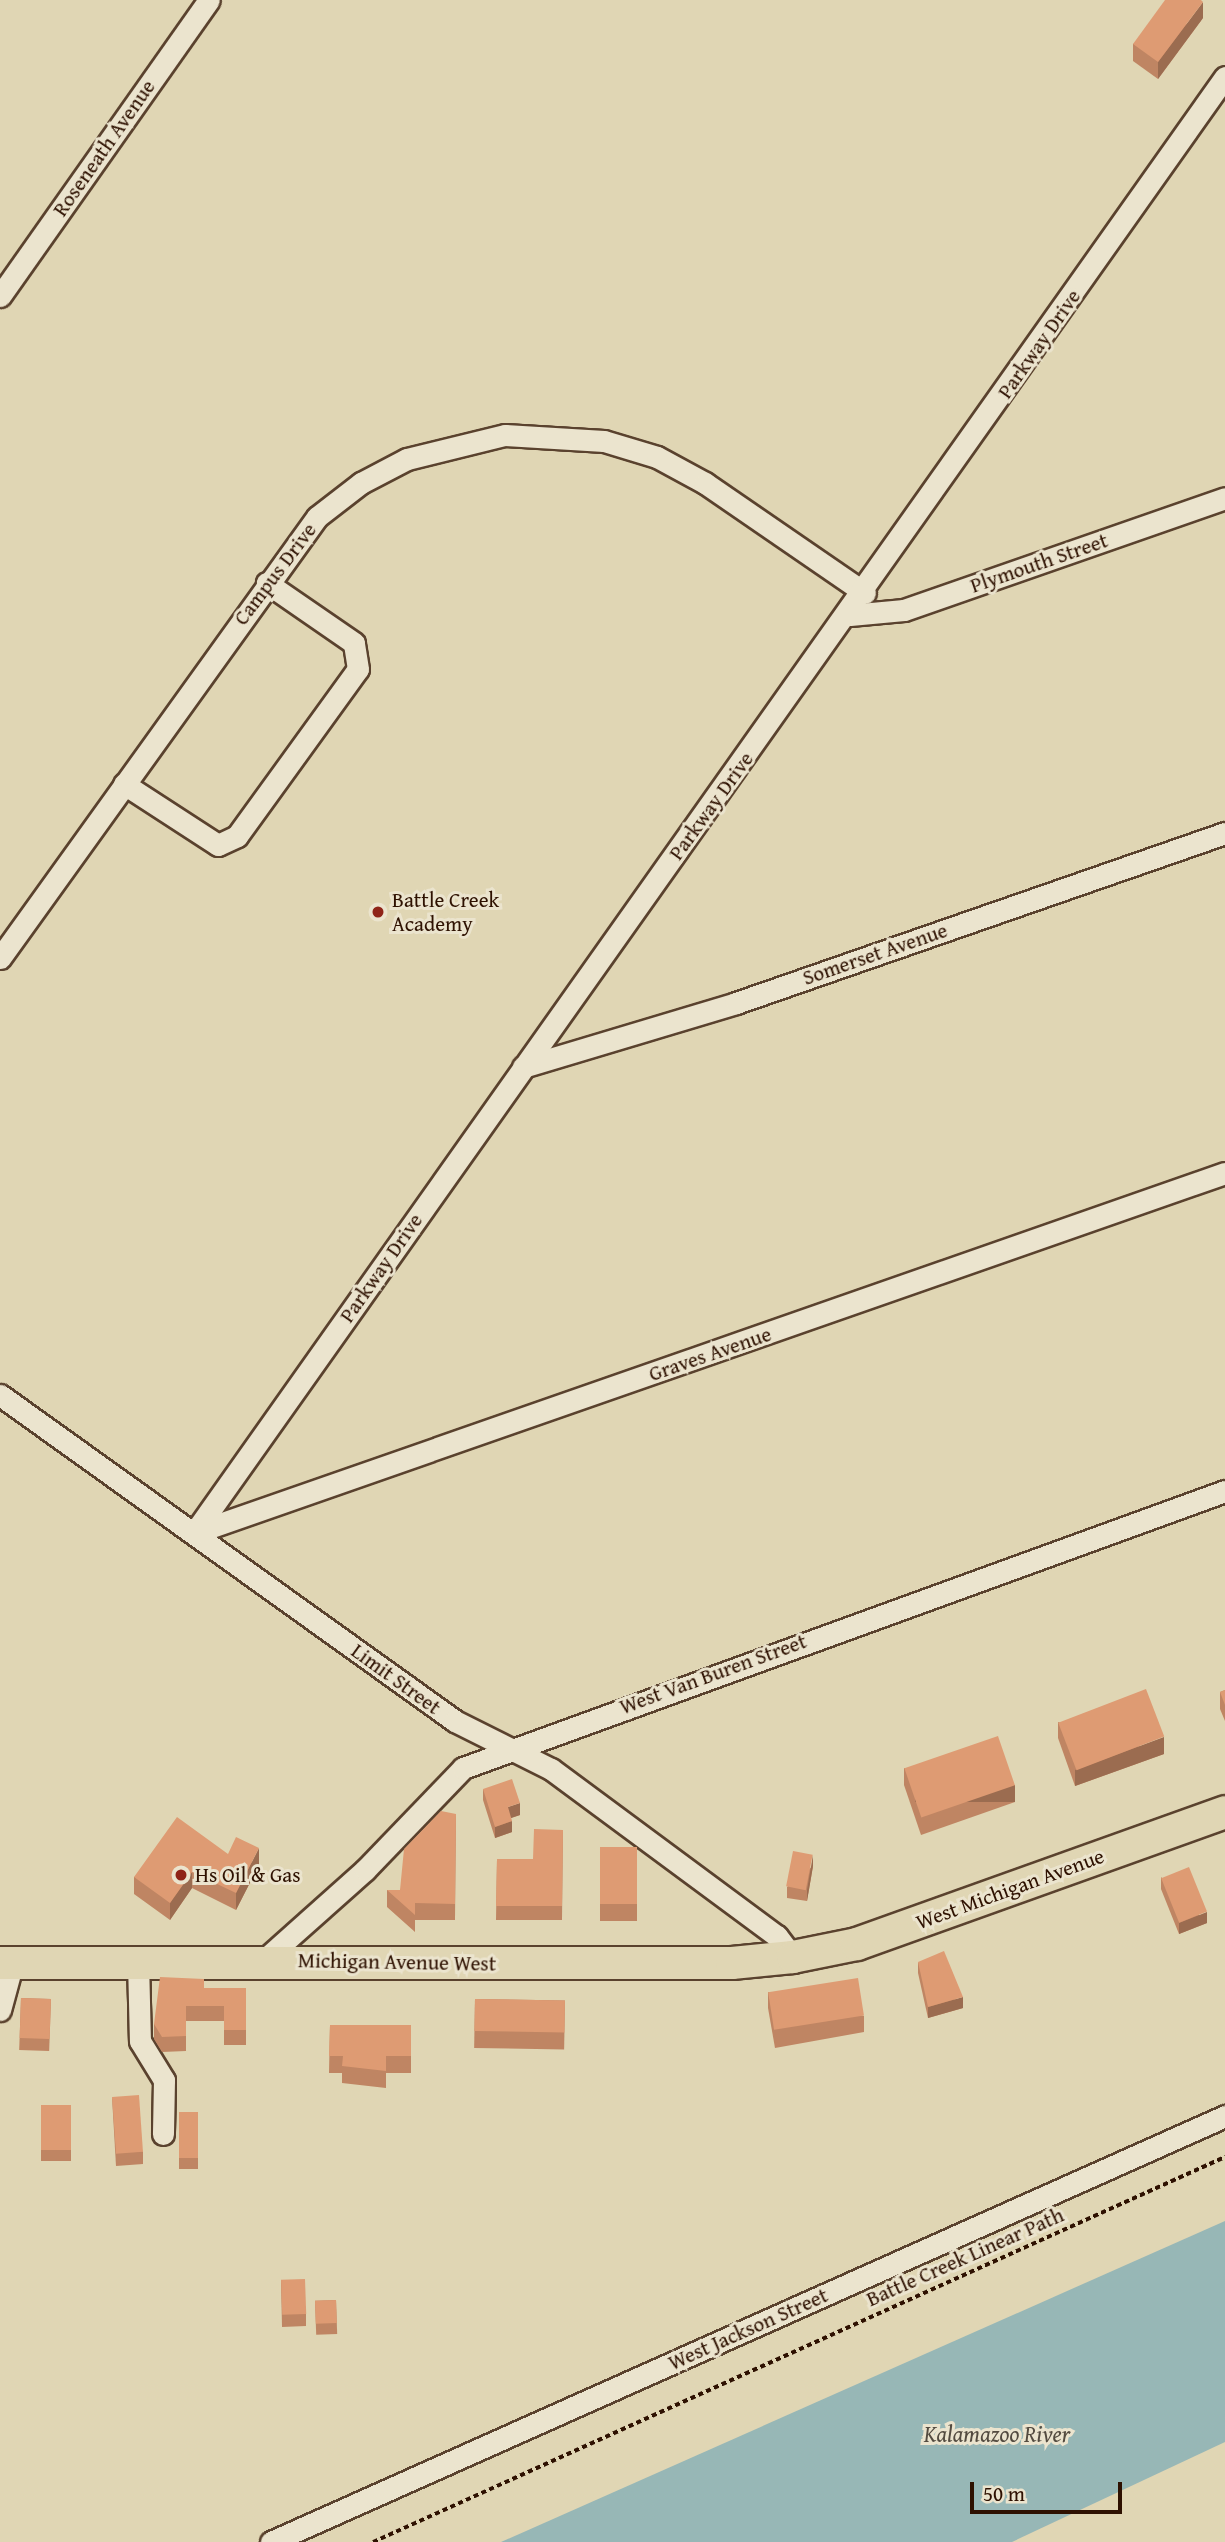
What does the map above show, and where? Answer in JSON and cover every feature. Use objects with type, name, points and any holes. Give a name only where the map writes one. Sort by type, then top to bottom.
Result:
[{"type":"highway","name":"West Michigan Avenue","points":[[793,1957],[857,1944],[1225,1812]]},
{"type":"highway","name":"Michigan Avenue West","points":[[6,1963],[264,1960],[732,1963],[793,1957]]},
{"type":"street","name":"Roseneath Avenue","points":[[0,296],[209,0]]},
{"type":"street","name":"Parkway Drive","points":[[194,1533],[523,1067],[850,615],[1225,77]]},
{"type":"street","name":"Campus Drive","points":[[0,958],[317,517],[384,471],[454,444],[555,435],[657,457],[865,593]]},
{"type":"street","name":"Plymouth Street","points":[[850,615],[904,610],[1224,502]]},
{"type":"street","points":[[124,784],[218,845],[237,836],[358,669],[354,643],[267,583]]},
{"type":"street","name":"Somerset Avenue","points":[[523,1067],[736,1003],[1225,833]]},
{"type":"street","name":"Graves Avenue","points":[[194,1533],[1225,1173]]},
{"type":"street","name":"Limit Street","points":[[0,1395],[455,1721],[551,1769],[777,1936],[793,1957]]},
{"type":"street","name":"West Van Buren Street","points":[[264,1960],[365,1870],[430,1796],[463,1768],[507,1748],[1225,1491]]},
{"type":"street","points":[[138,1961],[140,2040],[164,2080],[163,2134]]},
{"type":"street","points":[[0,2010],[6,1963]]},
{"type":"street","name":"West Jackson Street","points":[[271,2542],[1225,2116]]},
{"type":"path","name":"Battle Creek Linear Path","points":[[373,2542],[1225,2157]]},
{"type":"water","name":"Kalamazoo River","points":[[1225,2221],[1225,2442],[1012,2542],[501,2542]]},
{"type":"building","points":[[1165,0],[1203,2],[1158,62],[1133,44]]},
{"type":"building","points":[[1146,1689],[1164,1737],[1077,1770],[1058,1723]]},
{"type":"building","points":[[1225,1690],[1225,1705],[1220,1692]]},
{"type":"building","points":[[998,1736],[1015,1785],[921,1817],[904,1768]]},
{"type":"building","points":[[512,1779],[520,1803],[508,1807],[512,1821],[495,1827],[483,1789]]},
{"type":"building","points":[[441,1811],[456,1814],[455,1904],[415,1903],[415,1915],[387,1890],[400,1890],[404,1849]]},
{"type":"building","points":[[177,1817],[228,1854],[236,1837],[259,1848],[236,1893],[192,1872],[170,1903],[134,1877]]},
{"type":"building","points":[[534,1829],[563,1830],[562,1906],[496,1906],[497,1859],[533,1859]]},
{"type":"building","points":[[600,1847],[637,1847],[637,1904],[600,1904]]},
{"type":"building","points":[[793,1851],[813,1855],[806,1890],[786,1886]]},
{"type":"building","points":[[1189,1867],[1207,1912],[1179,1923],[1161,1878]]},
{"type":"building","points":[[944,1951],[963,1997],[928,2007],[918,1962]]},
{"type":"building","points":[[160,1977],[204,1979],[204,1988],[246,1988],[246,2030],[224,2030],[224,2006],[186,2006],[186,2036],[162,2037],[154,2024]]},
{"type":"building","points":[[858,1978],[864,2016],[774,2030],[768,1992]]},
{"type":"building","points":[[21,1998],[51,1999],[50,2039],[20,2038]]},
{"type":"building","points":[[475,1999],[565,2001],[564,2033],[474,2031]]},
{"type":"building","points":[[330,2025],[411,2025],[411,2056],[386,2056],[386,2071],[342,2066],[343,2056],[329,2056]]},
{"type":"building","points":[[139,2095],[143,2152],[116,2154],[112,2097]]},
{"type":"building","points":[[41,2105],[71,2105],[71,2150],[41,2150]]},
{"type":"building","points":[[179,2112],[198,2112],[198,2158],[179,2158]]},
{"type":"building","points":[[305,2279],[306,2314],[282,2315],[281,2280]]},
{"type":"building","points":[[336,2300],[337,2323],[316,2324],[315,2301]]},
{"type":"place","name":"Battle Creek Academy","points":[[378,912]]},
{"type":"place","name":"Hs Oil & Gas","points":[[181,1875]]}]
